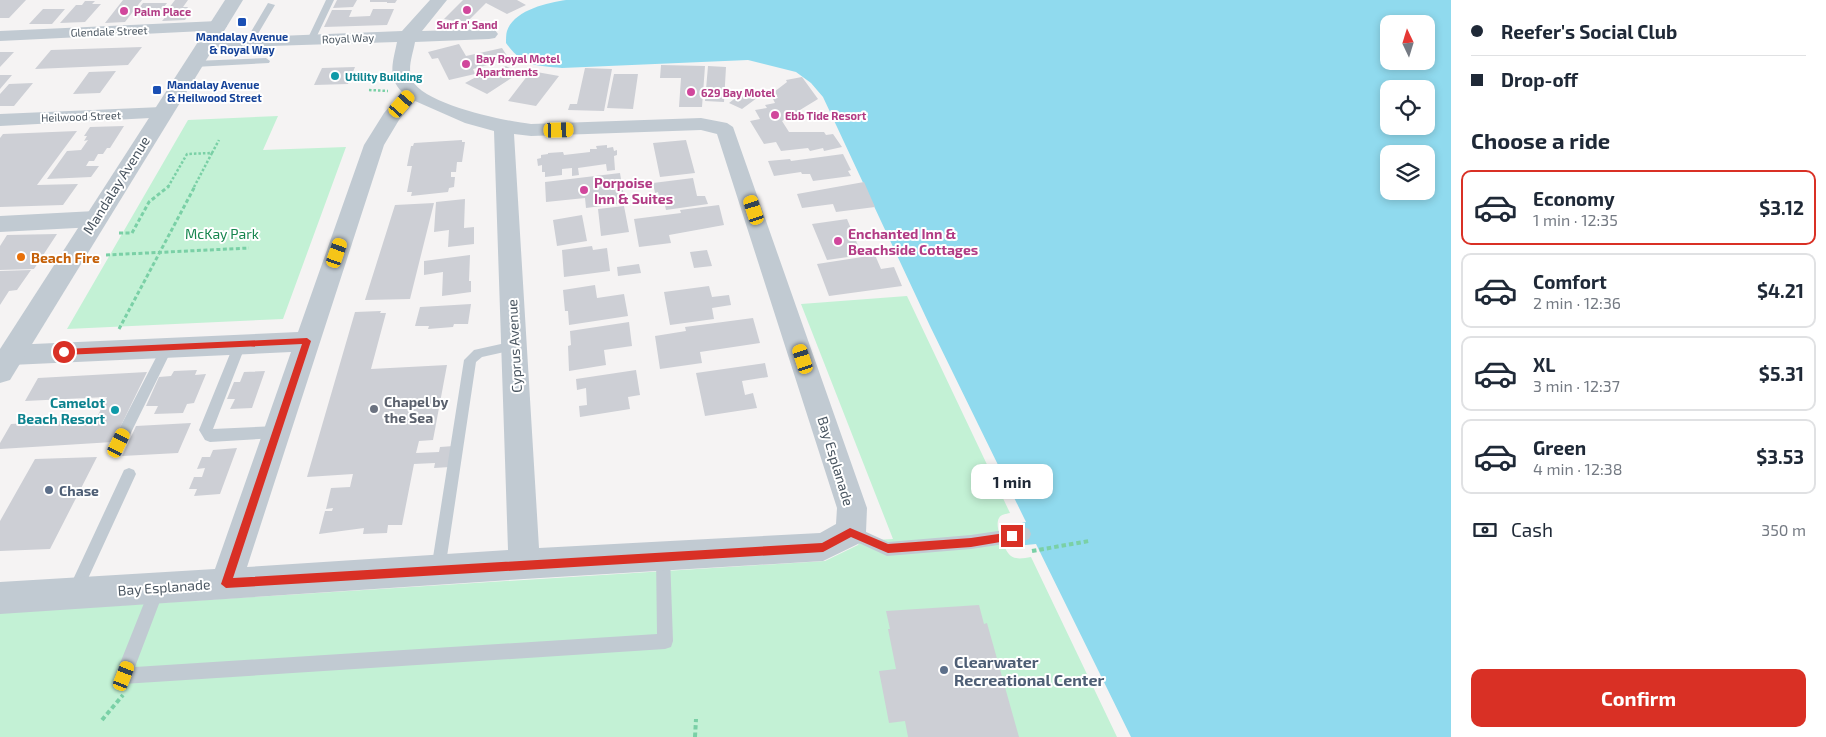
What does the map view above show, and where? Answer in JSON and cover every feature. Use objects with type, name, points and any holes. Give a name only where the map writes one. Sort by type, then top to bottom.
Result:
[{"type":"street","name":"Mandalay Avenue","points":[[3,366],[234,0]]},
{"type":"street","points":[[407,37],[420,0]]},
{"type":"street","name":"Bay Esplanade","points":[[0,598],[524,564],[823,547],[850,532],[852,508],[726,131],[720,127],[701,124],[559,130],[504,127],[450,112],[413,92],[404,83],[400,70],[407,37],[439,0]]},
{"type":"street","name":"Royal Way","points":[[212,35],[249,42],[489,34]]},
{"type":"street","name":"Glendale Street","points":[[0,36],[212,35]]},
{"type":"street","points":[[226,584],[374,145],[391,117],[413,92]]},
{"type":"street","name":"Heilwood Street","points":[[0,120],[162,113]]},
{"type":"street","name":"Cyprus Avenue","points":[[504,127],[524,564]]},
{"type":"street","points":[[0,224],[95,220]]},
{"type":"street","points":[[3,366],[167,347],[307,341]]},
{"type":"lane","points":[[311,40],[330,0]]},
{"type":"lane","points":[[249,42],[272,4]]},
{"type":"lane","points":[[194,64],[266,62]]},
{"type":"lane","points":[[240,344],[206,430],[210,436],[277,432]]},
{"type":"lane","points":[[438,570],[470,360],[478,353],[514,346]]},
{"type":"lane","points":[[119,443],[167,347]]},
{"type":"lane","points":[[74,593],[129,474]]},
{"type":"lane","points":[[850,532],[888,549],[971,542],[1024,534]]},
{"type":"lane","points":[[157,588],[124,676],[666,641],[663,556]]},
{"type":"path","points":[[118,329],[219,140]]},
{"type":"path","points":[[119,233],[132,233],[149,202],[168,188],[186,154],[212,153]]},
{"type":"path","points":[[106,255],[249,248]]},
{"type":"path","points":[[1031,552],[1089,541]]},
{"type":"path","points":[[102,720],[139,675]]},
{"type":"path","points":[[695,737],[696,719]]},
{"type":"green space","name":"McKay Park","points":[[278,116],[263,150],[346,147],[283,319],[67,329],[188,120]]},
{"type":"green space","points":[[907,296],[1010,513],[1001,516],[998,522],[1003,543],[1008,553],[1013,557],[1031,557],[1117,737],[0,737],[0,613],[825,561],[858,545],[860,541],[893,539],[801,304]]},
{"type":"water","points":[[566,0],[1451,0],[1451,737],[1131,737],[1036,544],[1016,546],[1009,526],[1026,522],[930,326],[823,97],[811,83],[796,72],[748,60],[562,68],[536,65],[518,56],[506,43],[507,32],[516,18],[541,6]]},
{"type":"building","points":[[0,0],[26,0],[9,18],[0,18]]},
{"type":"building","name":"Palm Place","points":[[123,0],[142,0],[125,22],[105,23]]},
{"type":"building","points":[[175,0],[188,0],[183,7],[188,7],[184,13],[165,13]]},
{"type":"building","points":[[337,0],[357,0],[353,7],[333,8]]},
{"type":"building","points":[[370,0],[397,0],[395,3],[387,3],[370,2]]},
{"type":"building","name":"Surf n' Sand","points":[[463,0],[517,0],[526,5],[507,14],[486,3],[466,23],[444,19]]},
{"type":"building","points":[[85,1],[95,1],[92,4],[101,4],[85,22],[60,23],[76,5],[82,5]]},
{"type":"building","points":[[143,3],[167,3],[157,16],[133,16]]},
{"type":"building","points":[[43,9],[65,9],[52,24],[29,24]]},
{"type":"building","points":[[373,9],[394,9],[387,25],[324,27],[332,10],[352,10],[349,17],[370,16]]},
{"type":"building","points":[[189,14],[185,20],[162,21],[167,15]]},
{"type":"building","name":"Bay Royal Motel Apartments","points":[[459,44],[466,56],[502,48],[509,59],[473,69],[475,74],[449,80],[438,58],[432,59],[428,52]]},
{"type":"building","points":[[142,47],[128,65],[35,69],[51,50]]},
{"type":"building","points":[[0,52],[14,52],[0,67]]},
{"type":"building","name":"629 Bay Motel","points":[[661,65],[705,66],[702,107],[679,107],[681,78],[660,78]]},
{"type":"building","points":[[506,66],[519,73],[487,94],[465,83],[489,70]]},
{"type":"building","points":[[708,66],[726,67],[724,102],[705,101]]},
{"type":"building","name":"Utility Building","points":[[355,67],[348,84],[314,85],[322,68]]},
{"type":"building","points":[[585,68],[612,69],[604,111],[568,110],[570,104],[577,104]]},
{"type":"building","points":[[116,71],[100,93],[73,94],[89,72]]},
{"type":"building","points":[[531,71],[559,76],[536,106],[508,101]]},
{"type":"building","points":[[614,74],[638,74],[633,109],[607,108]]},
{"type":"building","points":[[0,75],[12,75],[0,89]]},
{"type":"building","name":"Ebb Tide Resort","points":[[802,77],[818,99],[782,121],[789,132],[824,132],[826,135],[833,134],[842,147],[824,151],[823,148],[810,151],[808,148],[781,151],[776,142],[764,144],[750,121],[760,119],[755,110],[767,108],[765,105],[775,103],[773,99],[778,98],[774,92],[787,82],[786,80]]},
{"type":"building","points":[[33,83],[14,106],[0,106],[0,94],[9,84]]},
{"type":"building","points":[[747,89],[761,95],[742,109],[729,103]]},
{"type":"building","points":[[124,126],[110,148],[107,148],[103,154],[98,154],[94,161],[89,161],[86,166],[99,166],[91,177],[47,179],[67,151],[81,150],[88,140],[84,141],[87,136],[84,136],[90,127]]},
{"type":"building","points":[[77,131],[37,185],[78,184],[63,205],[0,207],[0,138],[3,134]]},
{"type":"building","points":[[462,140],[462,142],[465,142],[462,162],[457,162],[456,172],[451,172],[451,177],[455,177],[454,187],[449,188],[448,192],[411,196],[412,192],[407,192],[412,166],[407,166],[411,146],[414,143]]},
{"type":"building","points":[[686,140],[695,173],[660,177],[653,143]]},
{"type":"building","points":[[607,145],[607,148],[613,147],[614,151],[617,150],[617,155],[614,156],[615,170],[607,171],[606,164],[578,168],[579,175],[572,176],[572,168],[562,169],[562,175],[545,177],[545,172],[542,172],[542,165],[538,166],[537,159],[541,158],[541,155],[563,152],[564,155],[590,152],[590,149],[597,149],[596,146]]},
{"type":"building","points":[[843,154],[851,170],[848,171],[851,176],[813,181],[810,174],[802,174],[801,172],[774,176],[768,161],[790,159],[791,161]]},
{"type":"building","name":"Porpoise Inn & Suites","points":[[620,173],[625,203],[586,208],[585,198],[546,202],[545,182]]},
{"type":"building","points":[[693,178],[697,196],[705,196],[708,204],[666,210],[664,201],[660,201],[658,192],[655,193],[653,183]]},
{"type":"building","points":[[864,182],[875,207],[836,212],[833,204],[802,208],[797,194]]},
{"type":"building","points":[[465,199],[464,228],[474,227],[474,244],[448,247],[449,230],[434,232],[436,202]]},
{"type":"building","points":[[434,203],[410,299],[365,300],[395,205]]},
{"type":"building","points":[[719,205],[724,225],[669,235],[671,243],[639,247],[634,219],[681,213],[680,210]]},
{"type":"building","points":[[624,206],[629,232],[601,236],[598,209]]},
{"type":"building","points":[[582,215],[587,241],[557,246],[553,220]]},
{"type":"building","name":"Enchanted Inn & Beachside Cottages","points":[[847,219],[862,255],[827,260],[812,224]]},
{"type":"building","name":"Beach Fire","points":[[57,234],[34,269],[0,270],[0,246],[7,235]]},
{"type":"building","points":[[592,246],[593,250],[607,248],[610,271],[564,277],[562,250]]},
{"type":"building","points":[[707,250],[712,266],[694,268],[690,252]]},
{"type":"building","points":[[470,255],[469,281],[471,281],[471,292],[442,296],[443,272],[424,275],[424,261]]},
{"type":"building","points":[[875,255],[881,269],[894,267],[902,286],[829,296],[817,264]]},
{"type":"building","points":[[639,264],[641,273],[618,276],[617,267]]},
{"type":"building","points":[[31,270],[17,290],[9,291],[0,305],[0,271]]},
{"type":"building","points":[[595,285],[597,298],[624,294],[628,316],[569,325],[568,311],[565,311],[563,290]]},
{"type":"building","points":[[709,286],[712,297],[729,295],[731,305],[712,308],[714,319],[670,325],[664,292]]},
{"type":"building","points":[[471,304],[468,324],[454,324],[453,327],[428,329],[429,326],[415,326],[420,307]]},
{"type":"building","points":[[381,311],[380,313],[386,313],[371,369],[447,365],[433,440],[419,441],[416,453],[439,452],[440,447],[454,446],[450,467],[434,468],[435,463],[414,464],[402,525],[388,525],[387,533],[363,534],[364,528],[319,534],[325,511],[332,511],[333,508],[326,509],[331,488],[350,487],[353,474],[307,477],[355,312]]},
{"type":"building","points":[[753,318],[760,343],[700,352],[702,363],[660,369],[655,336],[686,331],[685,327]]},
{"type":"building","points":[[629,322],[632,346],[604,350],[606,365],[569,371],[568,346],[571,345],[570,331]]},
{"type":"building","points":[[765,363],[768,377],[742,381],[745,395],[753,393],[757,408],[705,416],[696,373]]},
{"type":"building","points":[[197,370],[195,375],[206,374],[194,403],[187,404],[183,413],[154,414],[158,406],[146,406],[159,377],[171,376],[174,371]]},
{"type":"building","points":[[636,370],[640,395],[628,397],[630,409],[580,417],[579,406],[587,405],[586,388],[577,390],[576,379]]},
{"type":"building","points":[[265,371],[252,408],[230,409],[235,399],[227,399],[234,382],[240,382],[244,372]]},
{"type":"building","name":"Camelot Beach Resort","points":[[147,372],[113,442],[0,449],[0,443],[11,424],[96,419],[107,397],[25,401],[38,378]]},
{"type":"building","points":[[191,423],[178,453],[122,456],[136,426]]},
{"type":"building","points":[[237,448],[220,494],[194,496],[197,489],[189,489],[194,477],[202,477],[205,468],[197,469],[202,457],[210,457],[213,450]]},
{"type":"building","name":"Chase","points":[[97,457],[50,549],[0,551],[0,521],[35,459]]},
{"type":"building","name":"Clearwater Recreational Center","points":[[979,605],[984,624],[987,623],[1019,737],[908,737],[905,721],[889,723],[879,671],[896,669],[886,611]]},
{"type":"place","name":"Surf n' Sand","points":[[467,10]]},
{"type":"place","name":"Palm Place","points":[[124,11]]},
{"type":"place","name":"Mandalay Avenue & Royal Way","points":[[242,22]]},
{"type":"place","name":"Bay Royal Motel Apartments","points":[[466,64]]},
{"type":"place","name":"Utility Building","points":[[335,76]]},
{"type":"place","name":"Mandalay Avenue & Heilwood Street","points":[[157,90]]},
{"type":"place","name":"629 Bay Motel","points":[[691,92]]},
{"type":"place","name":"Ebb Tide Resort","points":[[775,115]]},
{"type":"place","name":"Porpoise Inn & Suites","points":[[584,190]]},
{"type":"place","name":"Enchanted Inn & Beachside Cottages","points":[[838,241]]},
{"type":"place","name":"Beach Fire","points":[[21,257]]},
{"type":"place","name":"Chapel by the Sea","points":[[374,409]]},
{"type":"place","name":"Camelot Beach Resort","points":[[115,410]]},
{"type":"place","name":"Chase","points":[[49,490]]},
{"type":"place","name":"Clearwater Recreational Center","points":[[944,670]]},
{"type":"route","points":[[64,352],[307,341],[226,584],[524,564],[823,547],[850,532],[888,549],[971,542],[1012,536]]}]
